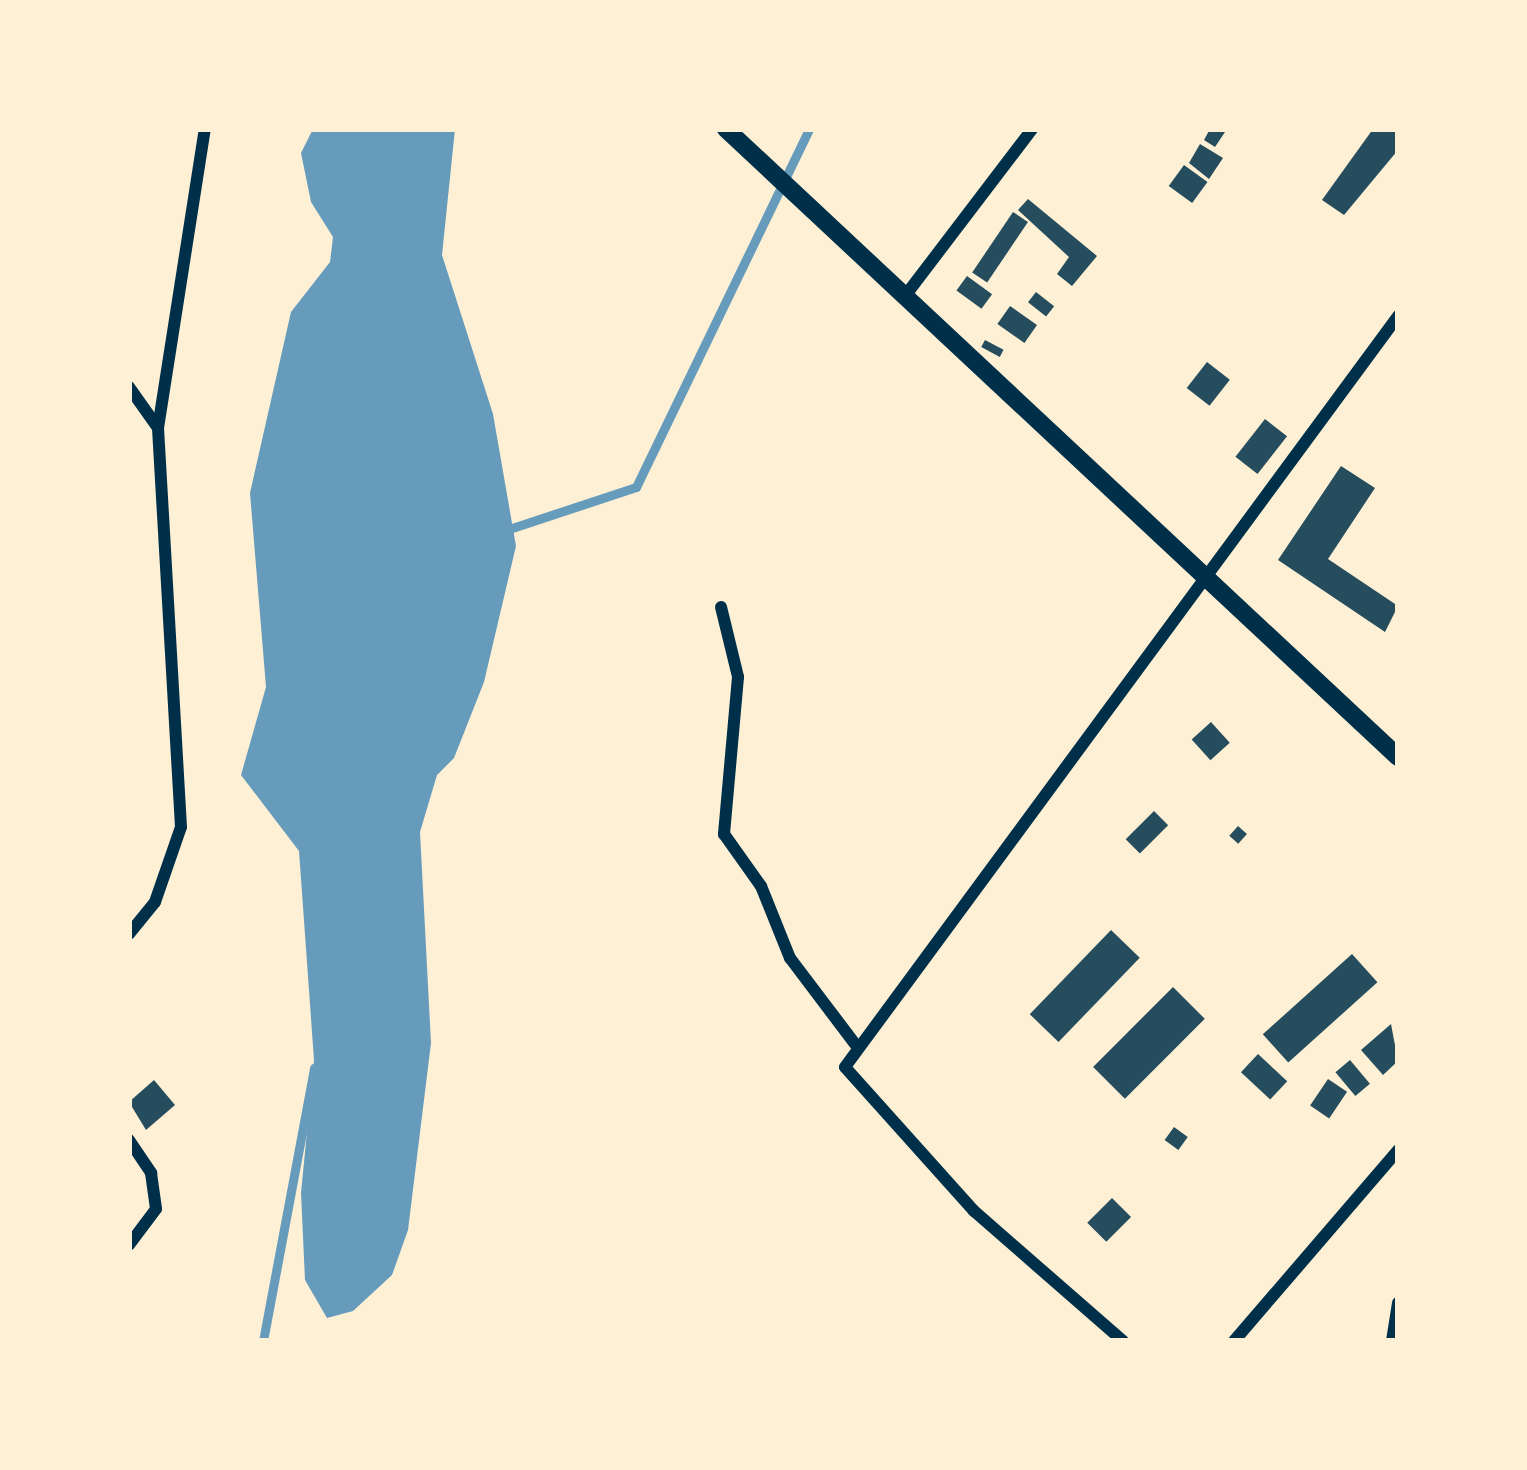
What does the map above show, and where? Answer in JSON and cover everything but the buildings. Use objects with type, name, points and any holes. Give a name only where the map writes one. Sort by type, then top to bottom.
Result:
[{"type":"street","points":[[129,934],[154,902],[181,827],[158,428],[205,129]]},
{"type":"street","points":[[726,129],[773,181],[905,296],[1398,758]]},
{"type":"street","points":[[905,296],[1032,129]]},
{"type":"street","points":[[1124,1341],[974,1211],[845,1067],[855,1044],[1207,579],[1398,316]]},
{"type":"street","points":[[129,387],[158,428]]},
{"type":"street","points":[[721,607],[738,677],[724,834],[760,886],[790,958],[855,1044]]},
{"type":"street","points":[[129,1140],[151,1173],[156,1209],[129,1245]]},
{"type":"street","points":[[1234,1341],[1398,1150]]},
{"type":"street","points":[[1392,1341],[1398,1302]]},
{"type":"water","points":[[313,129],[455,129],[442,255],[493,414],[516,546],[484,682],[454,758],[437,775],[420,832],[431,1043],[408,1230],[392,1275],[353,1311],[327,1318],[305,1280],[301,1193],[314,1060],[299,851],[241,775],[266,687],[250,493],[291,312],[330,262],[333,237],[311,202],[301,153]]},
{"type":"waterway","points":[[506,530],[636,487],[809,129]]},
{"type":"waterway","points":[[263,1341],[314,1068]]}]
